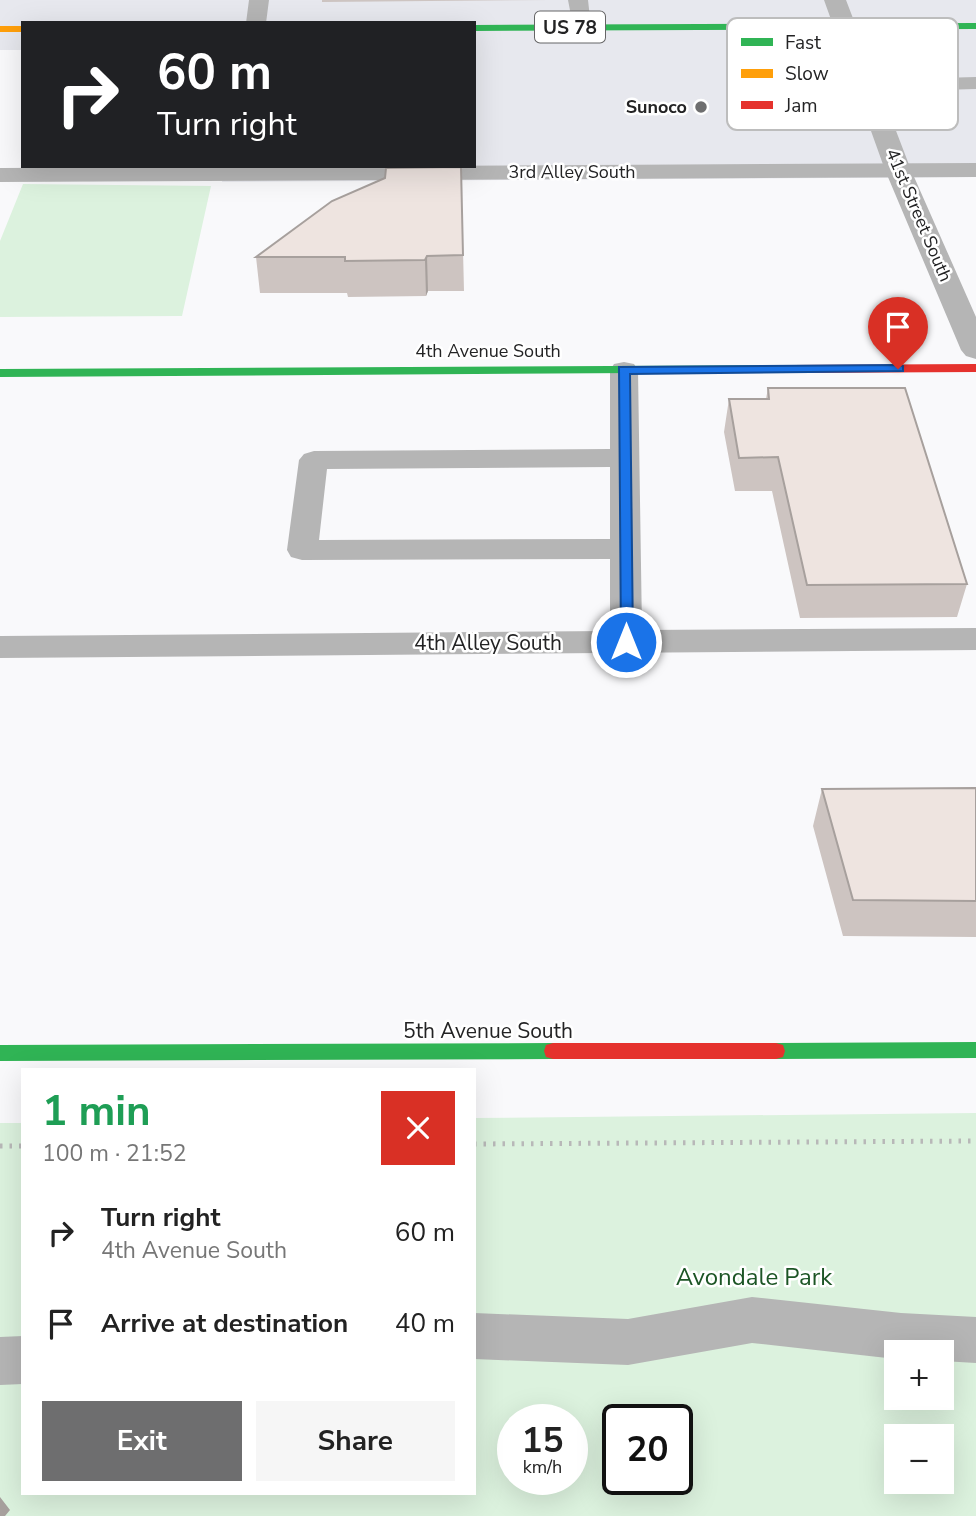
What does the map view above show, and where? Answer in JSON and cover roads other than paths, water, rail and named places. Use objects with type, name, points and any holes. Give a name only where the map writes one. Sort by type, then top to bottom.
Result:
[{"type":"street","name":"41st Street South","points":[[835,0],[843,18]]},
{"type":"street","name":"US 78","points":[[476,28],[727,26]]},
{"type":"street","name":"US 78","points":[[958,26],[976,26]]},
{"type":"street","points":[[0,29],[21,29]]},
{"type":"street","name":"41st Street South","points":[[884,130],[898,170],[976,350]]},
{"type":"street","name":"4th Avenue South","points":[[0,373],[976,368]]},
{"type":"street","name":"5th Avenue South","points":[[0,1053],[976,1050]]},
{"type":"lane","points":[[256,21],[259,0]]},
{"type":"lane","points":[[578,0],[581,27]]},
{"type":"lane","points":[[958,84],[976,83]]},
{"type":"lane","name":"3rd Alley South","points":[[0,175],[976,170]]},
{"type":"lane","points":[[624,370],[627,458],[626,642]]},
{"type":"lane","points":[[626,549],[302,550],[314,460],[627,458]]},
{"type":"lane","name":"4th Alley South","points":[[0,647],[976,639]]},
{"type":"lane","points":[[476,1336],[628,1342],[752,1320],[901,1336],[976,1340]]},
{"type":"lane","points":[[0,1362],[21,1360]]},
{"type":"place","name":"Sunoco","points":[[701,107]]},
{"type":"park label","name":"Avondale Park","points":[[754,1277]]}]
